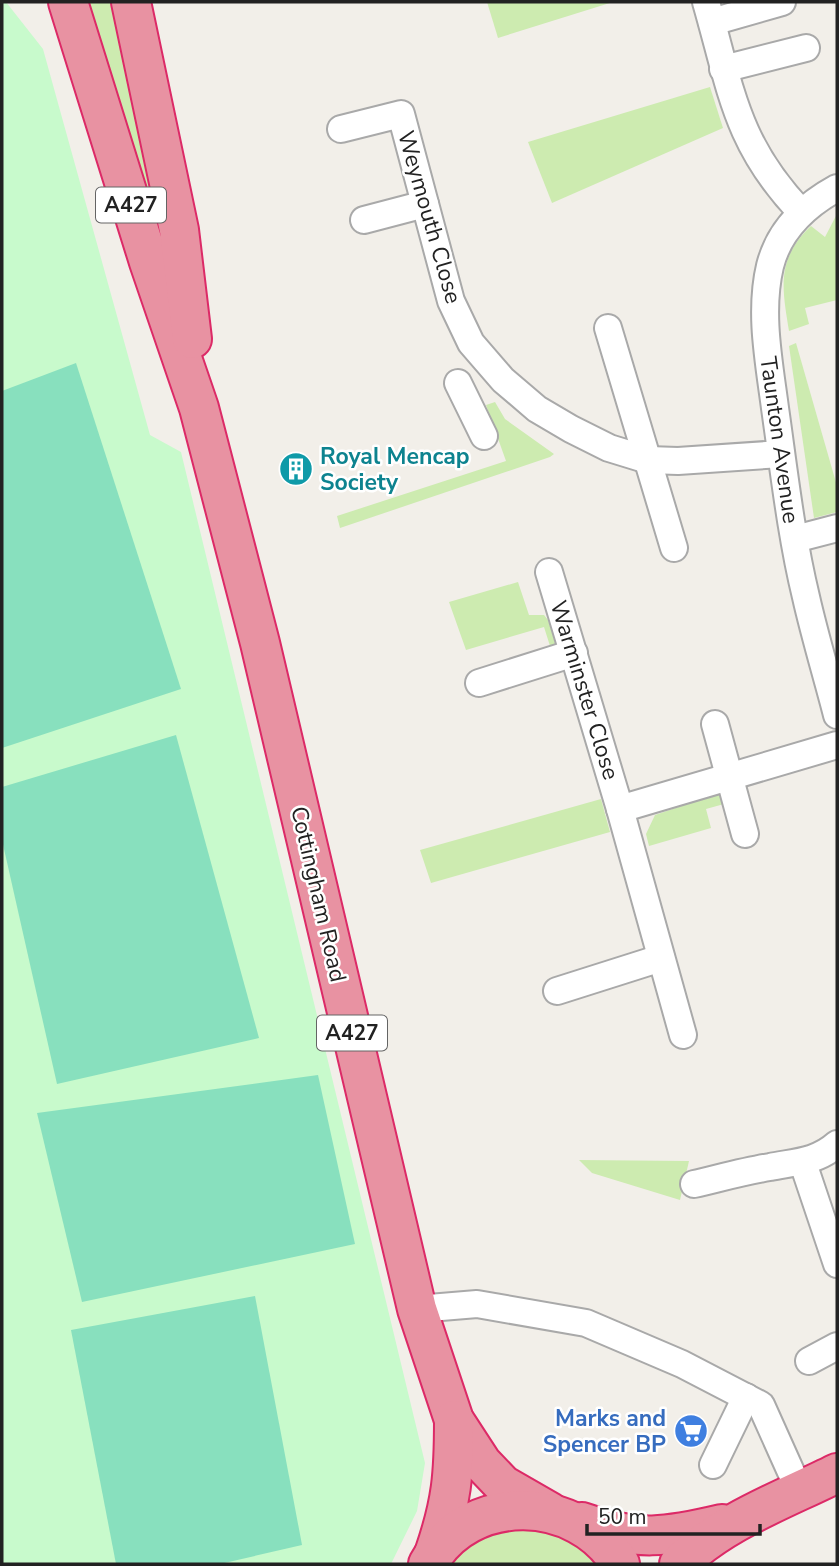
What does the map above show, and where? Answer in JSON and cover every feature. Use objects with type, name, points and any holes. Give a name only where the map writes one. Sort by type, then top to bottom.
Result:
[{"type":"highway","name":"Cottingham Road","points":[[68,2],[149,262],[199,408],[263,656],[417,1309],[454,1420],[491,1475],[518,1495],[558,1514]]},
{"type":"highway","name":"Cottingham Road","points":[[131,2],[179,230],[199,408]]},
{"type":"highway","name":"Cottingham Road","points":[[431,1559],[447,1517],[452,1493],[454,1420]]},
{"type":"highway","points":[[679,1564],[737,1521],[837,1474]]},
{"type":"highway","points":[[431,1559],[457,1531],[486,1515],[518,1509],[558,1514],[623,1535],[683,1533],[737,1521]]},
{"type":"highway","points":[[558,1514],[596,1535],[620,1564]]},
{"type":"street","points":[[782,2],[709,12],[737,114],[753,151],[782,192],[801,212]]},
{"type":"street","points":[[723,69],[806,48]]},
{"type":"street","name":"Weymouth Close","points":[[341,129],[401,114],[451,301],[471,343],[503,380],[537,409],[610,448],[647,459],[678,461],[782,454]]},
{"type":"street","name":"Taunton Avenue","points":[[837,188],[801,212],[780,242],[771,264],[766,293],[766,346],[795,539],[806,596],[837,716]]},
{"type":"street","points":[[364,220],[425,204]]},
{"type":"street","points":[[608,328],[674,548]]},
{"type":"street","points":[[471,409],[503,380]]},
{"type":"street","points":[[458,383],[484,436]]},
{"type":"street","points":[[795,539],[837,528]]},
{"type":"street","name":"Warminster Close","points":[[549,572],[620,809],[682,1035]]},
{"type":"street","points":[[479,683],[574,653]]},
{"type":"street","points":[[715,724],[745,834]]},
{"type":"street","name":"Warminster Close","points":[[620,809],[837,746]]},
{"type":"street","points":[[556,991],[661,958]]},
{"type":"street","points":[[694,1184],[770,1167],[803,1163],[827,1153],[837,1144]]},
{"type":"street","points":[[803,1163],[837,1264]]},
{"type":"street","points":[[417,1309],[477,1304],[586,1323],[682,1364],[761,1405],[800,1492]]},
{"type":"street","points":[[809,1361],[837,1346]]},
{"type":"street","points":[[713,1465],[746,1396]]},
{"type":"green space","points":[[2,2],[6,2],[43,49],[150,435],[181,452],[425,1463],[417,1511],[391,1564],[2,1564]]},
{"type":"green space","points":[[83,2],[115,2],[140,126],[153,214]]},
{"type":"green space","points":[[487,2],[613,2],[498,38]]},
{"type":"green space","points":[[710,87],[723,128],[552,203],[528,142]]},
{"type":"green space","points":[[837,214],[837,300],[805,308],[809,324],[789,331],[784,288],[787,262],[800,238],[811,226],[825,237]]},
{"type":"green space","points":[[796,343],[837,486],[837,512],[814,518],[789,346]]},
{"type":"green space","points":[[76,363],[181,689],[2,748],[2,391]]},
{"type":"green space","points":[[495,402],[505,419],[554,454],[340,528],[337,516],[506,461],[486,405]]},
{"type":"green space","points":[[518,582],[529,615],[544,615],[556,646],[550,646],[544,627],[466,650],[449,602]]},
{"type":"green space","points":[[176,735],[259,1038],[57,1084],[2,840],[2,787]]},
{"type":"green space","points":[[726,791],[724,804],[706,809],[711,828],[649,846],[646,834],[655,815]]},
{"type":"green space","points":[[601,799],[610,832],[431,883],[420,850]]},
{"type":"green space","points":[[318,1075],[355,1244],[82,1302],[37,1113]]},
{"type":"green space","points":[[579,1160],[689,1161],[680,1200],[592,1173]]},
{"type":"green space","points":[[255,1296],[302,1545],[220,1564],[116,1564],[71,1330]]},
{"type":"green space","points":[[526,1525],[584,1547],[599,1564],[447,1564],[471,1540]]},
{"type":"place","name":"Royal Mencap Society","points":[[296,469]]},
{"type":"place","name":"Marks and Spencer BP","points":[[691,1431]]}]
